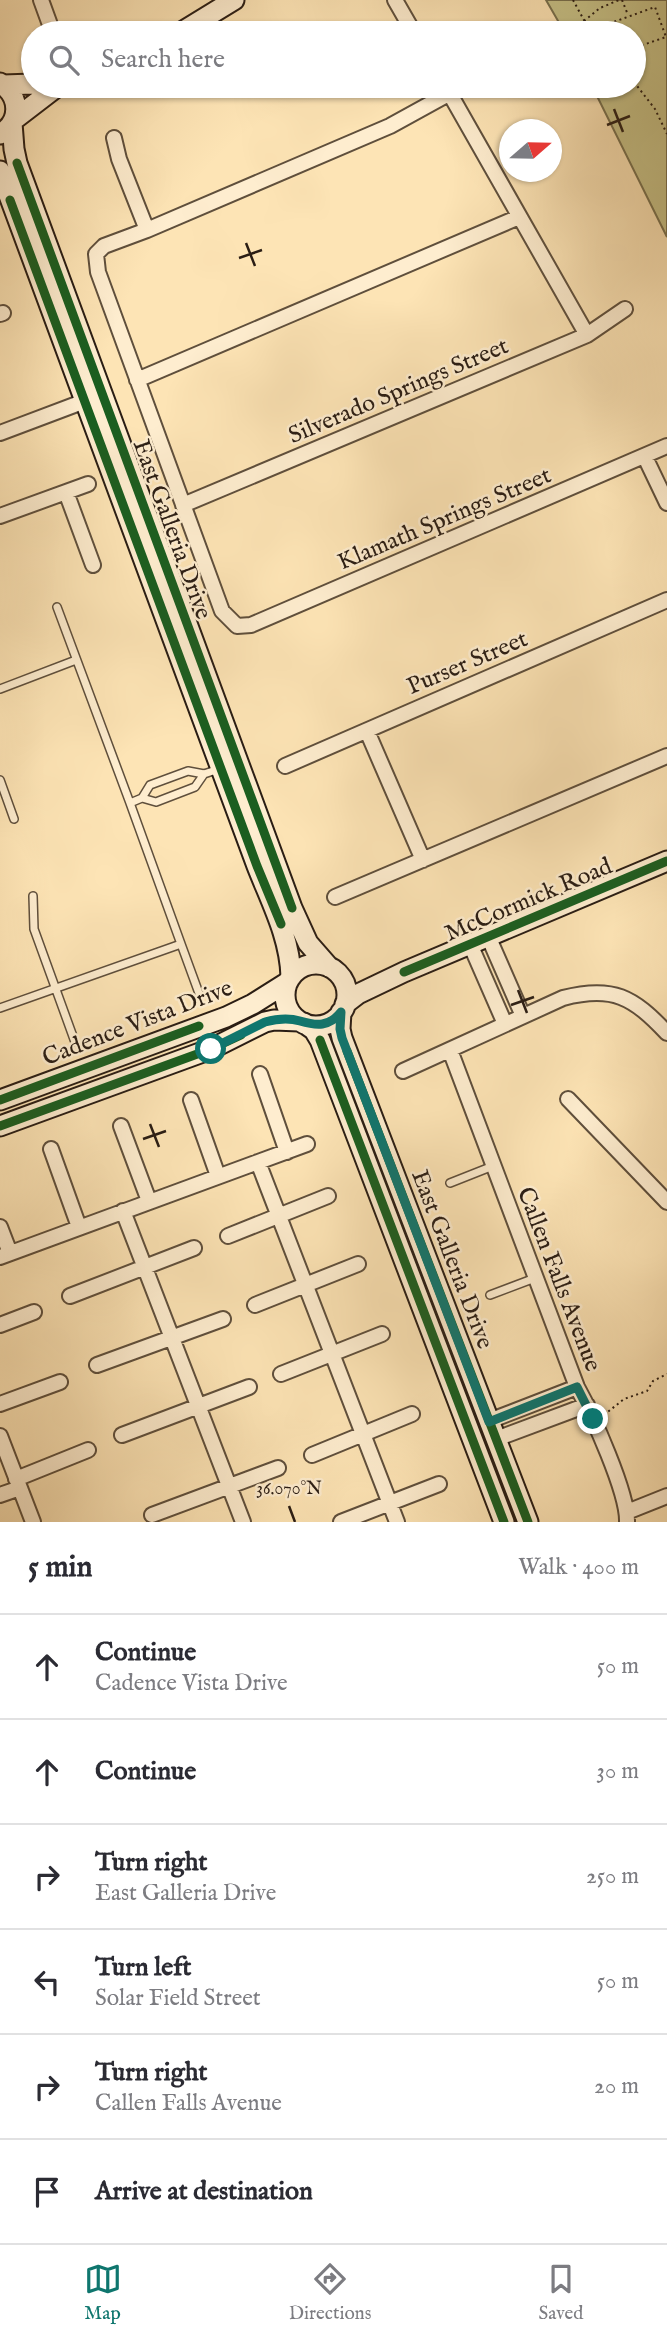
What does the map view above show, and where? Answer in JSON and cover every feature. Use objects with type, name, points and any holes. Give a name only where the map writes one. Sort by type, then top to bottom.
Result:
[{"type":"main road","points":[[200,21],[234,0]]},
{"type":"main road","points":[[1,84],[21,84]]},
{"type":"main road","name":"East Galleria Drive","points":[[1,84],[16,102],[9,126],[17,163],[292,908],[303,934],[331,969]]},
{"type":"main road","points":[[9,126],[43,98]]},
{"type":"main road","name":"East Galleria Drive","points":[[0,172],[85,401],[212,771],[285,934],[290,953],[289,980]]},
{"type":"main road","name":"McCormick Road","points":[[343,1008],[358,994],[404,972],[667,862]]},
{"type":"main road","points":[[317,964],[331,969],[344,985],[343,1008],[331,1021],[323,1024],[315,1026],[302,1022],[291,1013],[286,1001],[289,980],[305,966],[317,964]]},
{"type":"main road","name":"McCormick Road","points":[[331,969],[367,976],[404,972]]},
{"type":"main road","name":"Cadence Vista Drive","points":[[0,1100],[226,1017],[253,1004],[289,980]]},
{"type":"main road","name":"East Galleria Drive","points":[[343,1008],[340,1029],[342,1038],[528,1522]]},
{"type":"main road","name":"Cadence Vista Drive","points":[[0,1126],[211,1049],[265,1022],[302,1022]]},
{"type":"main road","name":"East Galleria Drive","points":[[302,1022],[319,1037],[504,1522]]},
{"type":"street","points":[[42,0],[49,21]]},
{"type":"street","points":[[395,0],[407,21]]},
{"type":"street","points":[[183,505],[98,272],[96,254],[104,246],[148,230],[390,126],[434,98]]},
{"type":"street","points":[[453,98],[587,335]]},
{"type":"street","points":[[114,138],[119,159],[148,230]]},
{"type":"street","points":[[137,380],[519,217]]},
{"type":"street","name":"Silverado Springs Street","points":[[183,505],[587,335],[625,309]]},
{"type":"street","points":[[0,433],[85,401]]},
{"type":"street","name":"Klamath Springs Street","points":[[183,505],[222,611],[237,626],[251,625],[667,446]]},
{"type":"street","points":[[645,457],[667,503]]},
{"type":"street","points":[[0,516],[88,484]]},
{"type":"street","points":[[66,492],[93,565]]},
{"type":"street","name":"Purser Street","points":[[285,766],[667,600]]},
{"type":"street","points":[[367,731],[423,860]]},
{"type":"street","points":[[335,897],[667,756]]},
{"type":"street","points":[[488,936],[523,1016]]},
{"type":"street","points":[[470,944],[505,1024]]},
{"type":"street","points":[[403,1071],[564,998],[581,993],[601,992],[622,996],[644,1009],[667,1032]]},
{"type":"street","name":"Callen Falls Avenue","points":[[450,1050],[577,1387],[593,1419],[627,1519]]},
{"type":"street","points":[[260,1074],[287,1152]]},
{"type":"street","points":[[568,1099],[667,1202]]},
{"type":"street","points":[[191,1100],[218,1176]]},
{"type":"street","points":[[121,1126],[149,1201]]},
{"type":"street","points":[[0,1227],[5,1255],[307,1144]]},
{"type":"street","points":[[51,1149],[79,1227]]},
{"type":"street","points":[[258,1162],[397,1522]]},
{"type":"street","points":[[228,1236],[328,1196]]},
{"type":"street","points":[[123,1211],[243,1522]]},
{"type":"street","points":[[70,1296],[194,1248]]},
{"type":"street","points":[[255,1305],[358,1265]]},
{"type":"street","points":[[0,1325],[34,1312]]},
{"type":"street","points":[[97,1365],[223,1319]]},
{"type":"street","points":[[281,1374],[382,1334]]},
{"type":"street","points":[[0,1404],[60,1382]]},
{"type":"street","points":[[122,1435],[248,1387]]},
{"type":"street","points":[[492,1430],[550,1398],[577,1387]]},
{"type":"street","points":[[492,1430],[556,1416],[587,1405]]},
{"type":"street","points":[[312,1455],[412,1414]]},
{"type":"street","points":[[0,1436],[33,1522]]},
{"type":"street","points":[[0,1495],[18,1483],[88,1450]]},
{"type":"street","points":[[152,1515],[278,1468]]},
{"type":"street","points":[[341,1522],[439,1484]]},
{"type":"street","points":[[627,1519],[667,1496]]},
{"type":"lane","points":[[57,607],[200,996]]},
{"type":"lane","points":[[0,689],[76,660]]},
{"type":"lane","points":[[142,799],[150,785],[188,771],[212,771]]},
{"type":"lane","points":[[131,803],[142,799],[156,802],[195,787],[212,771]]},
{"type":"lane","points":[[0,780],[14,818]]},
{"type":"lane","points":[[33,896],[34,929],[75,1042]]},
{"type":"lane","points":[[0,1008],[181,944]]},
{"type":"lane","points":[[490,991],[509,983]]},
{"type":"lane","points":[[450,1183],[493,1166]]},
{"type":"lane","points":[[490,1295],[535,1278]]},
{"type":"lane","points":[[550,1398],[556,1416]]},
{"type":"path","points":[[573,0],[584,21],[600,8],[621,0],[628,16]]},
{"type":"path","points":[[616,21],[655,7],[666,37],[646,44]]},
{"type":"path","points":[[646,97],[667,134]]},
{"type":"path","points":[[593,1419],[605,1414],[624,1399],[648,1391],[653,1381],[667,1374]]},
{"type":"shaded area","points":[[546,0],[667,0],[667,237],[598,98],[646,98],[646,21],[558,21]]},
{"type":"cycle path","points":[[17,163],[292,908]]},
{"type":"cycle path","points":[[10,200],[257,866],[281,924]]},
{"type":"cycle path","points":[[404,972],[667,861]]},
{"type":"cycle path","points":[[0,1100],[199,1026]]},
{"type":"cycle path","points":[[0,1126],[211,1049],[241,1035]]},
{"type":"cycle path","points":[[320,1040],[504,1522]]},
{"type":"cycle path","points":[[347,1051],[528,1522]]},
{"type":"route","points":[[211,1049],[265,1022],[299,1020],[309,1025],[319,1025],[335,1019],[341,1012],[342,1038],[489,1422],[577,1387],[593,1419]]}]
